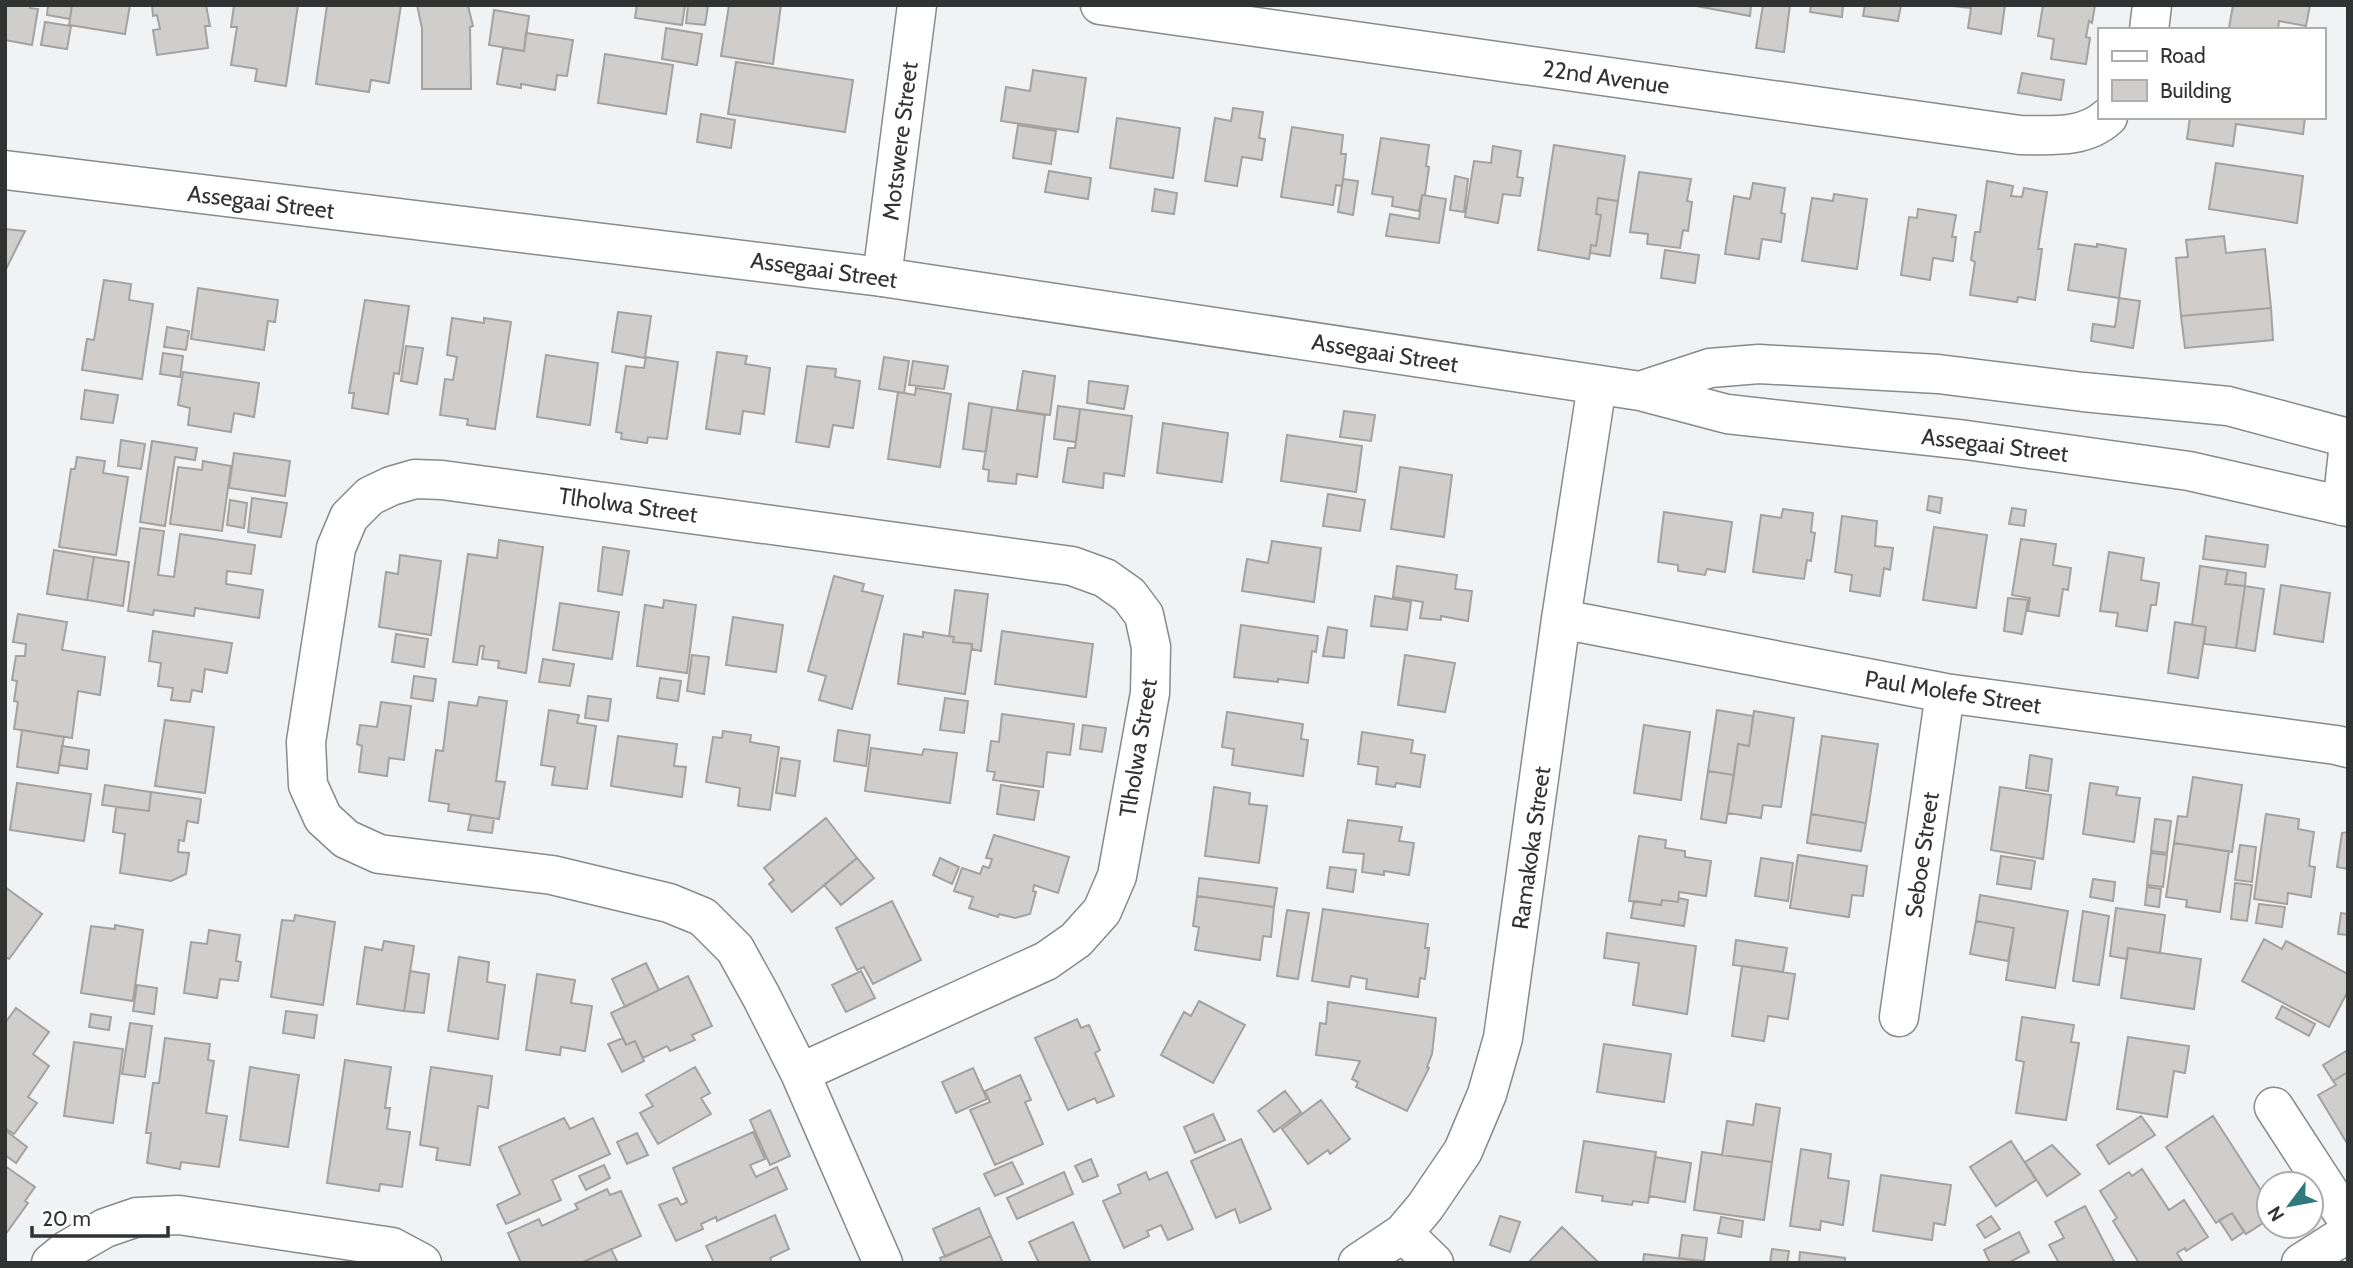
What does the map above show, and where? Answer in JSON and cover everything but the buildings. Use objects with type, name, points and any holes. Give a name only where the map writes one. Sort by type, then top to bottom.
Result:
[{"type":"street","name":"Motswere Street","points":[[882,277],[917,5]]},
{"type":"street","name":"22nd Avenue","points":[[1100,5],[2020,135],[2060,135],[2090,130],[2105,119]]},
{"type":"street","points":[[2149,28],[2152,5]]},
{"type":"street","name":"Assegaai Street","points":[[5,170],[882,277],[1640,391],[1727,415],[1966,440],[2189,471],[2345,507]]},
{"type":"street","name":"Assegaai Street","points":[[1640,391],[1710,368],[1759,364],[1938,374],[2228,406],[2348,438]]},
{"type":"street","name":"Ramakoka Street","points":[[1358,1263],[1404,1233],[1425,1207],[1463,1151],[1488,1094],[1503,1038],[1597,385]]},
{"type":"street","points":[[2345,507],[2348,452]]},
{"type":"street","name":"Tlholwa Street","points":[[800,1073],[1046,961],[1076,940],[1102,911],[1117,876],[1150,692],[1151,647],[1144,615],[1129,596],[1105,578],[1072,566],[442,480],[415,479],[370,496],[349,517],[335,548],[306,742],[308,785],[323,818],[346,839],[379,855],[552,875],[669,903],[703,917],[735,950],[761,996],[800,1073],[883,1263]]},
{"type":"street","name":"Paul Molefe Street","points":[[1562,619],[1945,693],[2348,748]]},
{"type":"street","name":"Seboe Street","points":[[1899,1017],[1945,693]]},
{"type":"street","points":[[2274,1107],[2348,1221]]},
{"type":"street","points":[[51,1263],[67,1250],[105,1228],[137,1217],[179,1215],[391,1247],[422,1263]]},
{"type":"street","points":[[1404,1233],[1434,1263]]},
{"type":"street","points":[[2301,1263],[2348,1233]]}]
